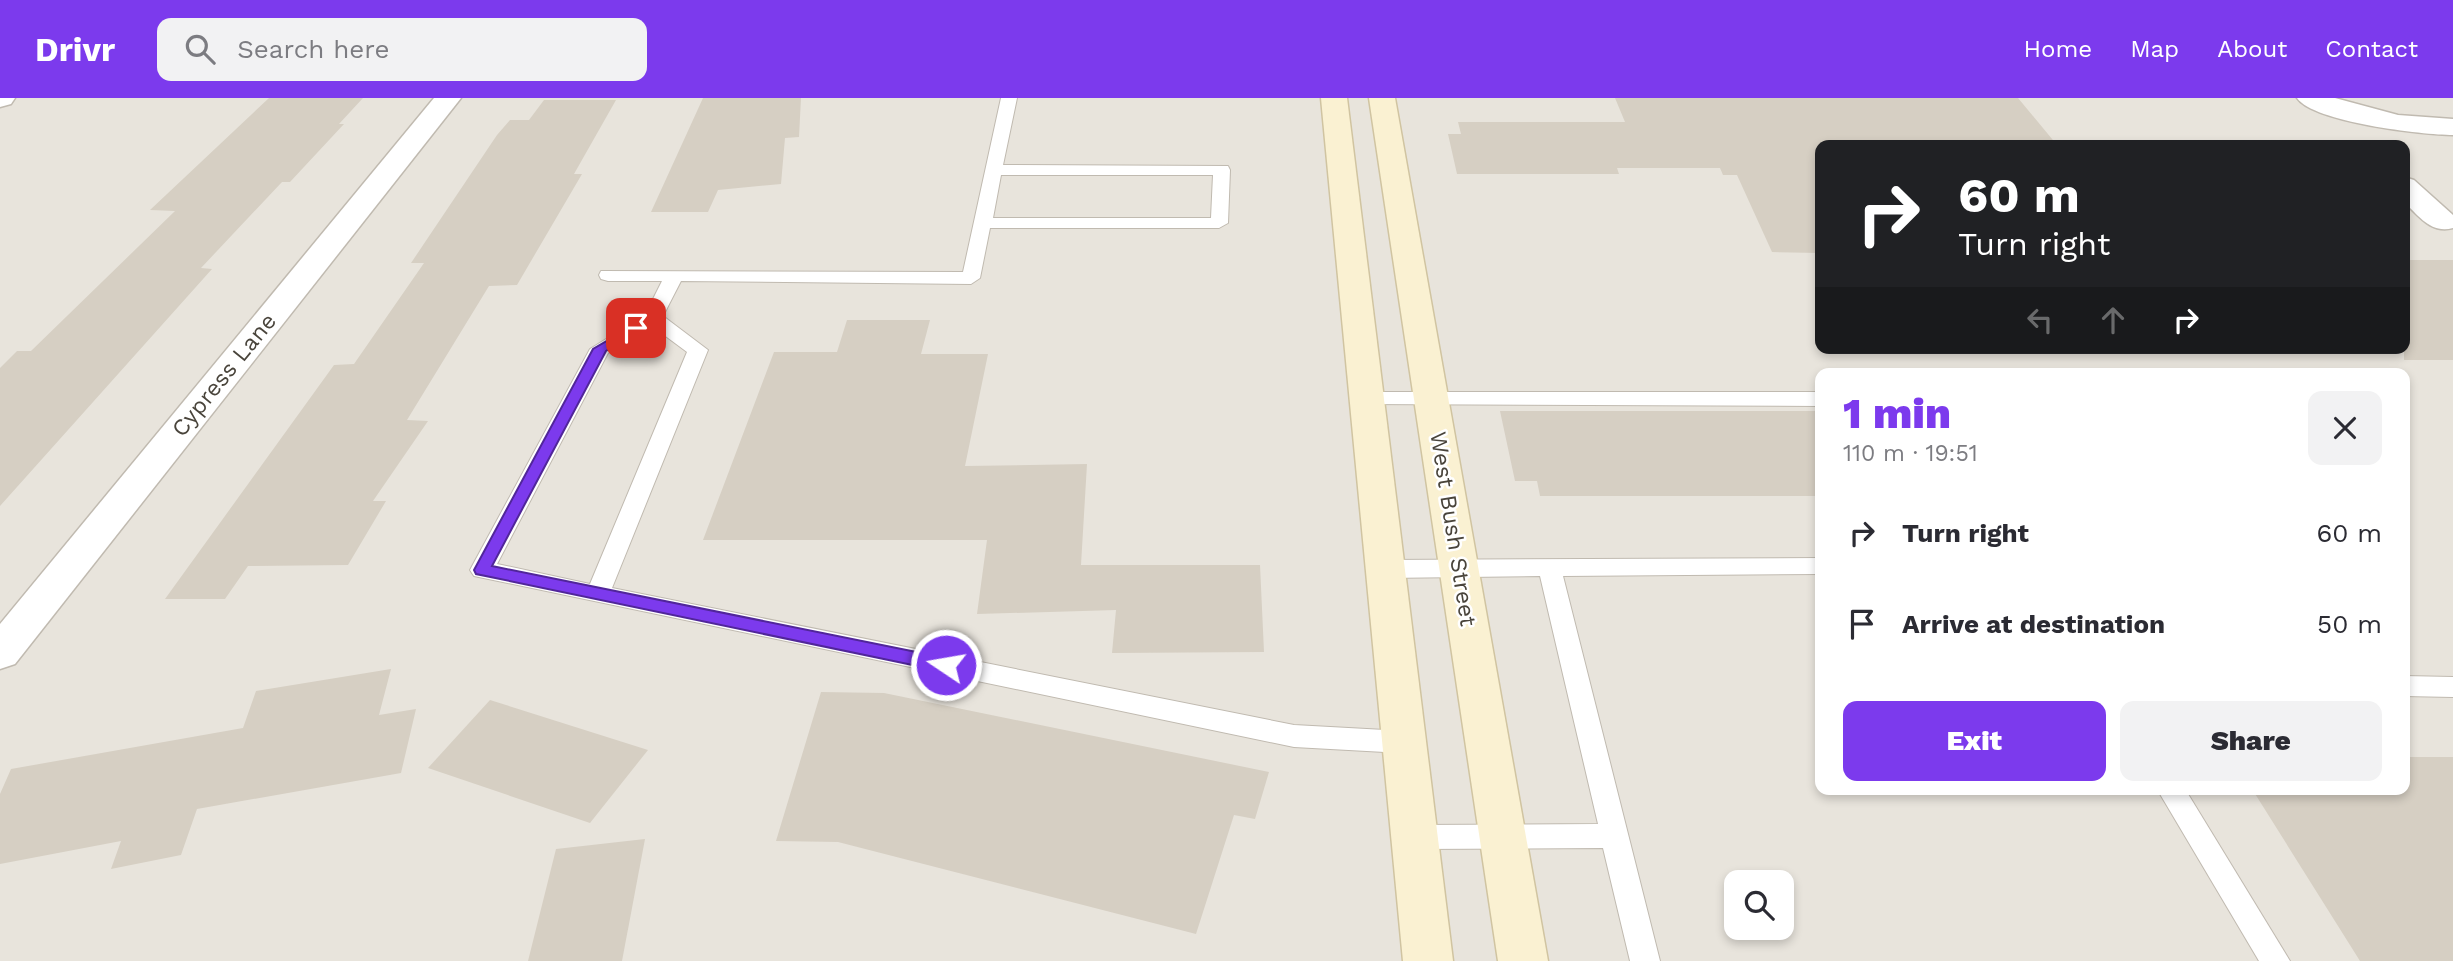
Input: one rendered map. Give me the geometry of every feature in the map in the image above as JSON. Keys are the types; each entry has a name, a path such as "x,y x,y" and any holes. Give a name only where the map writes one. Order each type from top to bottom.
{"main road":[{"path":"1334,98 1428,961"},
{"name":"West Bush Street","path":"1382,98 1523,961"}],"street":[{"name":"Cypress Lane","path":"0,653 448,98"},
{"path":"2310,98 2350,113 2400,125 2453,127"},
{"path":"2310,98 2350,136"},
{"path":"2410,191 2448,226"}],"lane":[{"path":"608,275 971,278 1009,98"},
{"path":"983,223 1219,223 1222,170 993,170"},
{"path":"674,276 653,318 600,349 482,570 1294,736 1404,742"},
{"path":"598,594 698,350 653,318"},
{"path":"1367,399 1815,399"},
{"path":"1385,569 1815,566"},
{"path":"1549,567 1645,961"},
{"path":"2410,686 2453,687"},
{"path":"2174,795 2274,961"},
{"path":"1414,837 1615,836"}],"shaded area":[{"path":"0,98 2453,98 2453,961 0,961"}],"building":[{"path":"269,98 363,98 339,124 344,124 290,182 282,182 201,268 212,269 0,506 0,368 17,351 31,351 175,211 150,210"},
{"path":"703,98 801,98 799,137 785,138 781,184 718,190 708,212 651,212"},
{"path":"1615,98 2018,98 2053,140 1815,140 1815,253 1772,252 1737,175 1723,175 1720,168 1617,168 1619,174 1457,174 1448,134 1461,134 1458,122 1625,122"},
{"path":"544,100 616,100 574,174 582,174 517,285 489,286 407,420 428,421 373,501 386,501 348,565 248,566 225,599 165,599 334,365 354,364 424,263 411,263 497,135 510,120 529,120"},
{"path":"2410,260 2453,260 2453,360 2404,360 2404,354 2410,354"},
{"path":"847,320 930,320 921,354 988,354 965,466 1087,464 1081,565 1260,565 1264,652 1112,653 1116,610 977,614 987,540 703,540 774,352 837,352"},
{"path":"1500,411 1815,411 1815,496 1540,496 1537,481 1515,481"},
{"path":"391,669 379,715 416,709 401,773 197,809 181,855 111,869 121,841 0,864 0,794 11,769 243,728 256,691"},
{"path":"821,692 884,693 1269,772 1255,819 1234,815 1196,934 838,842 776,841"},
{"path":"490,700 648,750 590,823 428,768"},
{"path":"2410,757 2453,757 2453,961 2360,961 2256,795 2410,795"},
{"path":"645,839 622,961 528,961 556,849"}],"route":[{"path":"636,328 600,349 482,570 946,665"}]}
